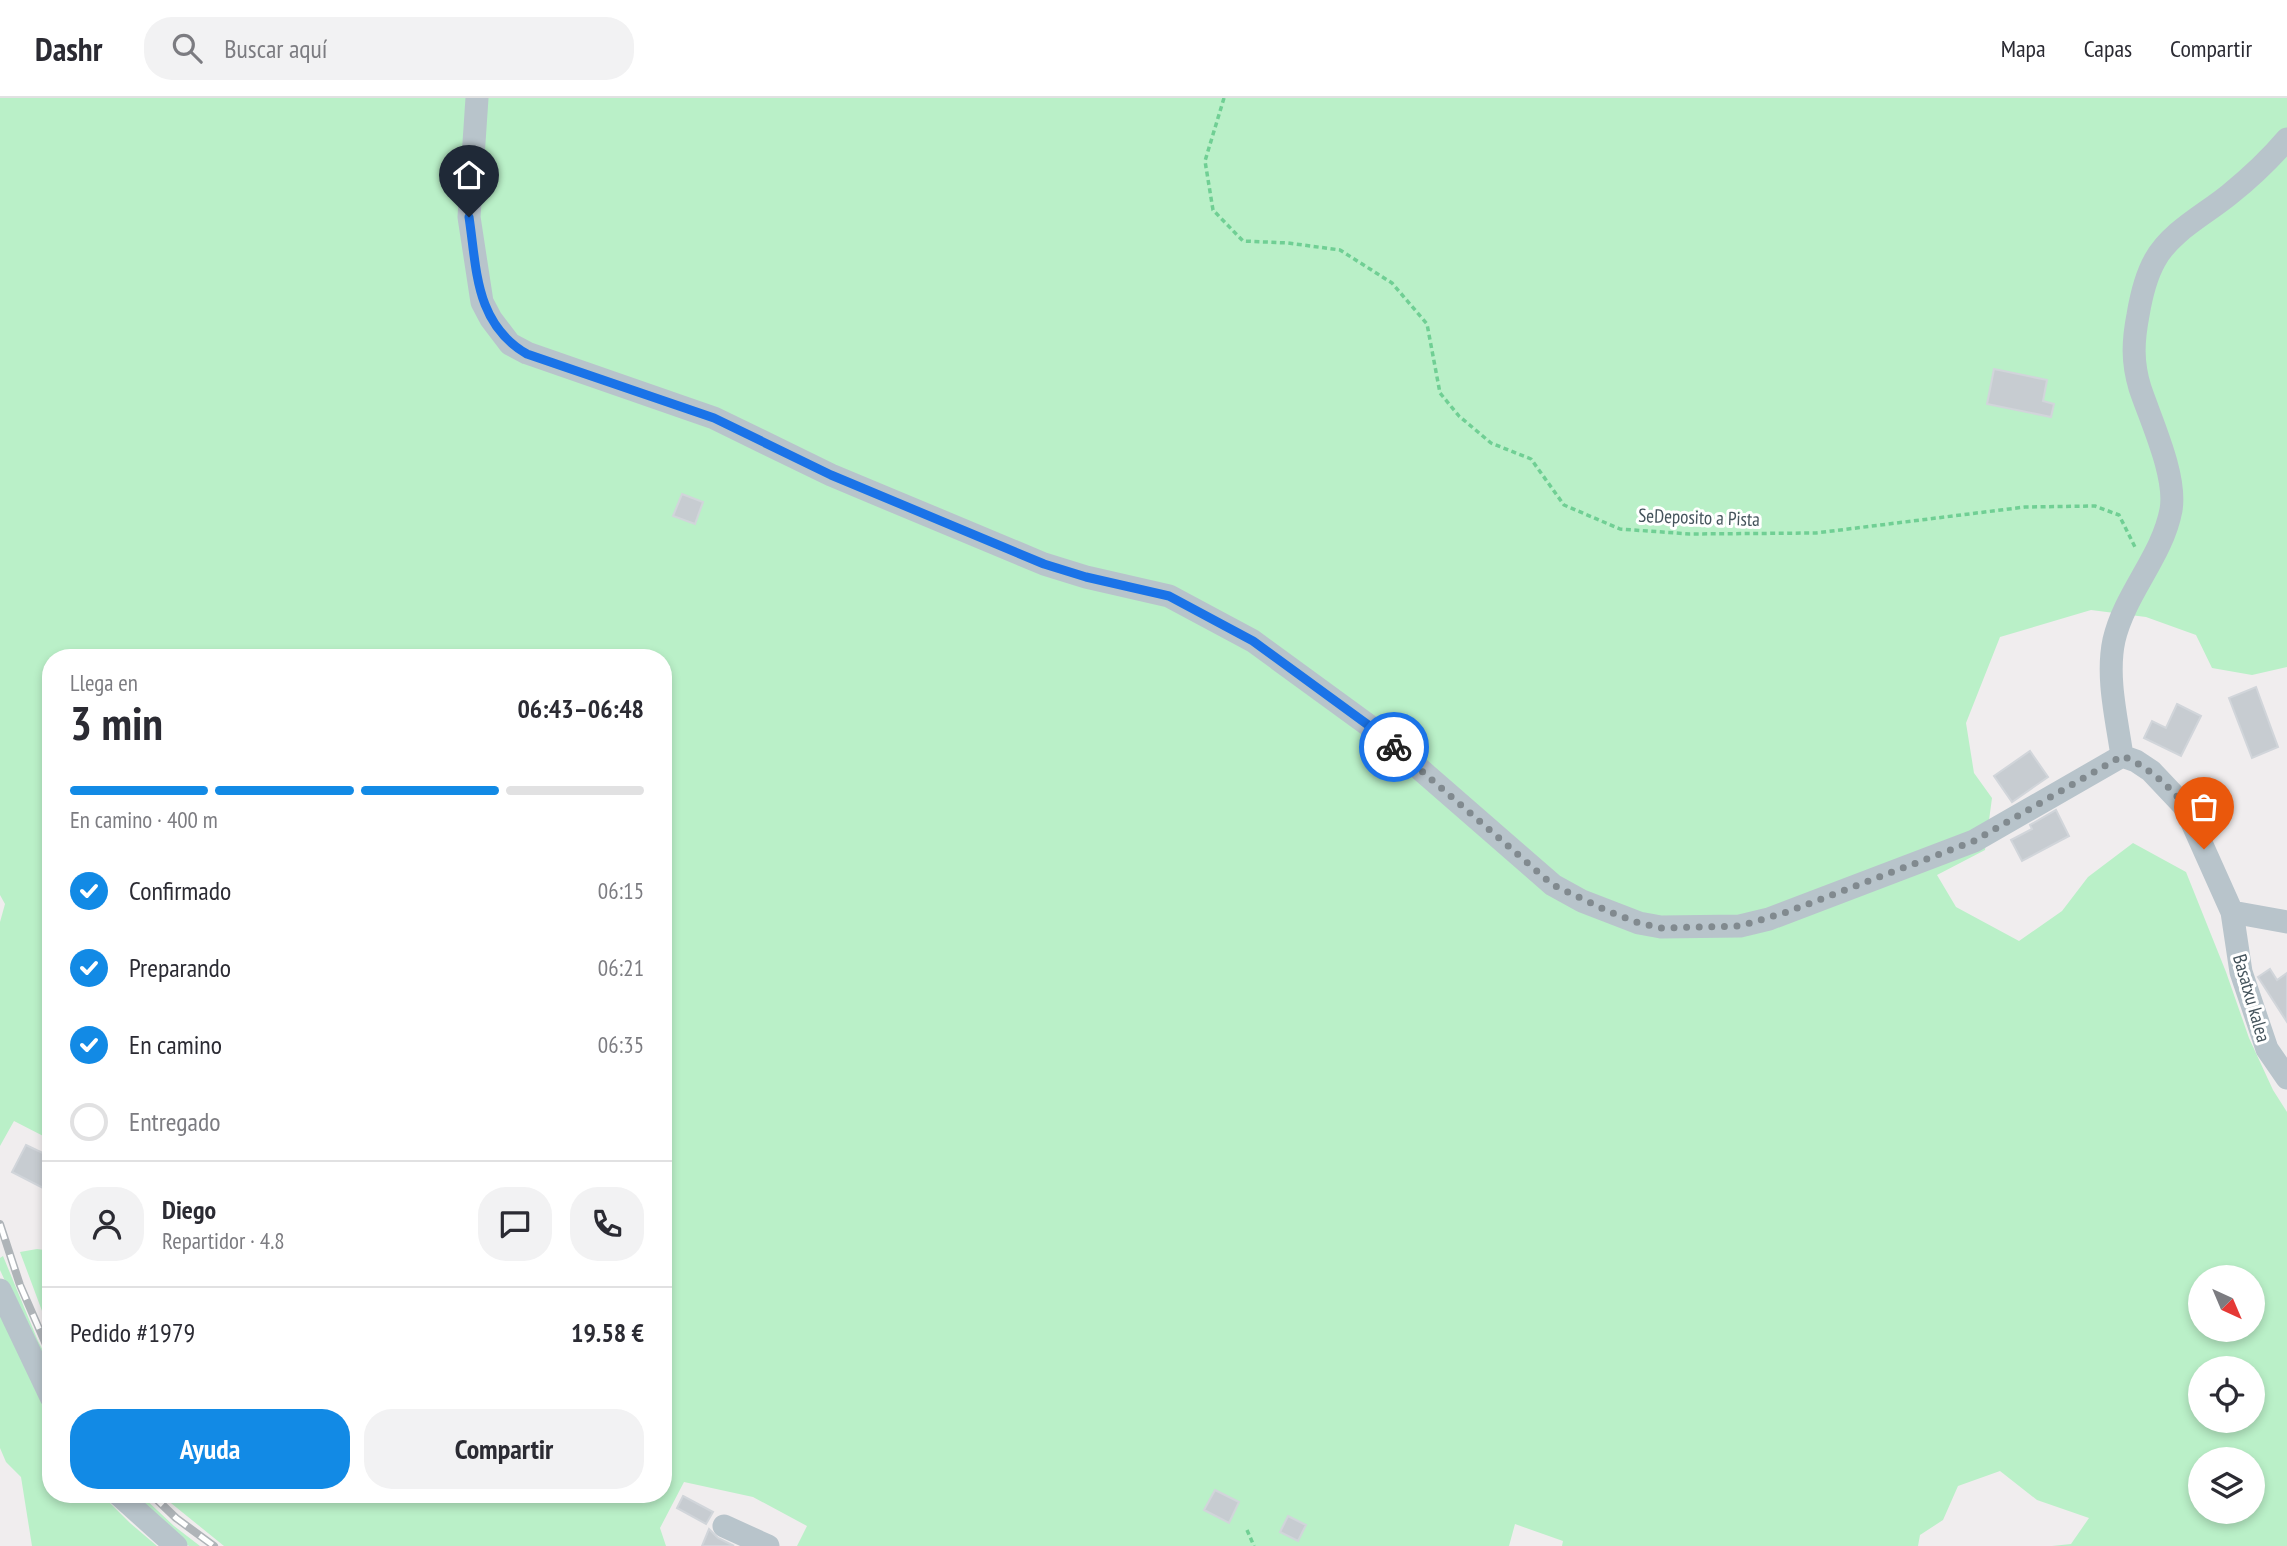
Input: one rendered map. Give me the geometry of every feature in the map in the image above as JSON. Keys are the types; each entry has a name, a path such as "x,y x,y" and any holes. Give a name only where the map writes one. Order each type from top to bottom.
{"street":[{"path":"477,98 469,217 482,302 510,344 527,354 714,418 831,475 1044,564 1086,577 1169,596 1253,641 1375,730 1553,885 1610,912 1661,928 1740,926 1769,919 1974,841 2122,756 2112,678 2114,641 2137,587 2161,544 2171,508 2171,478 2137,377 2132,345 2145,285 2155,259 2170,240 2230,194 2274,154 2287,138"},
{"name":"Basatxu kalea","path":"2122,756 2151,771 2185,807 2232,912 2241,972 2267,1049 2287,1078"},
{"path":"2232,912 2287,922"},
{"path":"0,1290 42,1379"},
{"path":"128,1503 176,1546"},
{"path":"724,1525 768,1546"}],"path":[{"name":"SeDeposito a Pista","path":"1224,98 1205,160 1213,210 1242,241 1289,243 1340,250 1392,283 1427,324 1440,393 1446,401 1491,443 1531,459 1564,505 1620,529 1690,534 1816,533 2025,507 2095,506 2119,515 2135,546 2137,587"},
{"path":"1247,1530 1254,1546"}],"green space":[{"path":"0,98 2287,98 2287,667 2252,675 2212,668 2196,635 2146,617 2091,610 2000,637 1966,723 1974,773 1992,798 1985,850 1937,875 1956,907 2019,941 2062,911 2088,877 2133,843 2186,872 2249,1038 2273,1090 2287,1112 2287,1546 2052,1546 2071,1544 2089,1518 2037,1500 2000,1471 1958,1486 1943,1520 1920,1535 1918,1546 1562,1546 1563,1541 1515,1524 1509,1546 797,1546 807,1526 753,1497 684,1482 660,1528 666,1546 224,1546 171,1503 672,1503 672,649 42,649 42,1135 14,1121 0,1146 0,922 5,904 0,895"},
{"path":"42,1250 42,1311 20,1252"},
{"path":"3,1256 42,1349 42,1361 0,1270 0,1258"},
{"path":"0,1303 42,1393 42,1503 110,1503 157,1546 32,1546 21,1477 6,1462 0,1448"},
{"path":"134,1503 150,1503 200,1546 189,1546 147,1516"}],"building":[{"path":"1994,369 2047,380 2043,401 2054,404 2051,417 1987,404"},
{"path":"682,494 703,502 695,524 673,516"},
{"path":"2256,687 2278,747 2252,758 2229,698"},
{"path":"2177,704 2201,716 2181,756 2144,738 2152,721 2166,728"},
{"path":"2030,751 2048,777 2012,802 1994,776"},
{"path":"2056,810 2069,836 2022,861 2011,840 2032,829 2030,825"},
{"path":"2270,969 2277,980 2287,973 2287,1022 2258,977"},
{"path":"26,1145 42,1153 42,1187 12,1172"},
{"path":"1215,1490 1239,1502 1229,1523 1204,1510"},
{"path":"683,1496 713,1512 706,1524 677,1508"},
{"path":"1288,1516 1306,1525 1298,1541 1280,1532"},
{"path":"709,1529 718,1538 734,1546 702,1546"}],"railway":[{"path":"0,1224 20,1285 42,1335"},
{"path":"160,1503 214,1546"}],"way so far":[{"path":"1394,747 1553,885 1582,901 1639,923 1661,928 1740,926 1769,919 1974,841 2122,756 2151,771 2185,807 2204,849"}],"route":[{"path":"469,217 482,302 510,344 527,354 714,418 831,475 1044,564 1086,577 1169,596 1253,641 1375,730 1394,747"}]}
